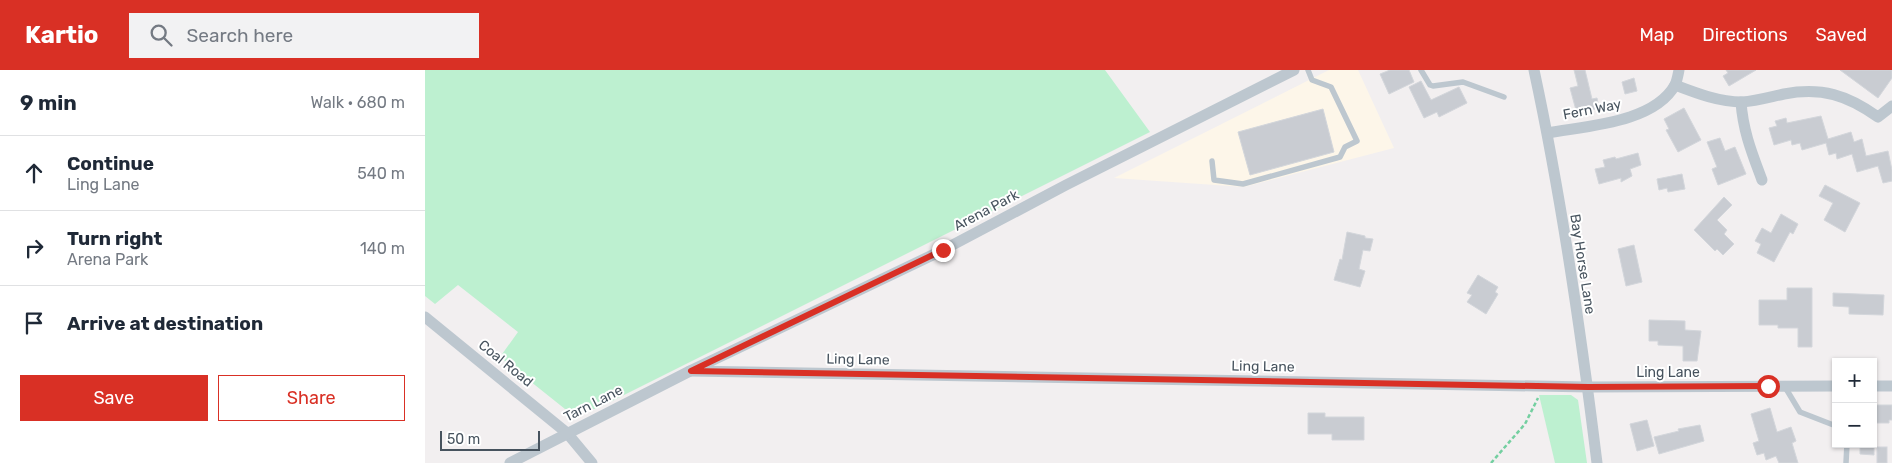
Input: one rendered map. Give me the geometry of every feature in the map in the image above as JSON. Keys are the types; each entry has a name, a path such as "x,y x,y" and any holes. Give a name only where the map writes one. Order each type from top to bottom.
{"street":[{"name":"Arena Park","path":"691,371 943,250 1066,185 1294,70"},
{"name":"Bay Horse Lane","path":"1534,70 1548,133 1588,387 1597,463"},
{"path":"1679,70 1675,85 1721,100 1741,102 1805,91 1824,92 1845,97 1878,117 1892,106"},
{"name":"Fern Way","path":"1548,133 1621,121 1649,108 1664,98 1675,85"},
{"path":"1741,102 1747,139 1762,180"},
{"name":"Coal Road","path":"425,316 567,433 593,463"},
{"name":"Ling Lane","path":"691,371 1588,387 1832,386"},
{"name":"Tarn Lane","path":"510,463 691,371"},
{"path":"1877,386 1892,386"}],"lane":[{"path":"1212,161 1214,180 1243,184 1340,158 1345,147 1357,141 1331,87 1312,80 1308,70"},
{"path":"1421,70 1426,80 1433,86 1463,82 1504,97"},
{"path":"1785,386 1800,412 1832,424"},
{"path":"1846,463 1847,448"}],"path":[{"path":"1491,463 1525,424 1544,386"}],"shaded area":[{"path":"1329,70 1358,70 1394,148 1244,187 1114,178"}],"green space":[{"path":"425,70 1105,70 1150,132 596,409 565,409 500,357 518,332 458,285 435,304 425,296"},
{"path":"1539,395 1571,395 1578,400 1587,463 1555,463"}],"building":[{"path":"1390,70 1409,70 1414,82 1389,94 1380,74"},
{"path":"1574,70 1585,70 1592,99 1597,98 1599,108 1577,114 1570,88 1578,86"},
{"path":"1726,70 1756,70 1729,86 1723,76 1728,73"},
{"path":"1840,70 1892,70 1892,78 1878,98"},
{"path":"1634,78 1637,91 1625,94 1622,82"},
{"path":"1421,81 1431,100 1459,87 1467,103 1439,117 1437,112 1424,118 1409,87"},
{"path":"1684,108 1701,140 1678,152 1666,130 1669,129 1664,119"},
{"path":"1323,109 1334,152 1250,175 1238,132"},
{"path":"1821,116 1828,139 1851,132 1854,142 1862,139 1866,156 1888,151 1892,181 1883,183 1878,166 1857,172 1852,154 1837,159 1836,153 1829,155 1826,143 1802,150 1800,143 1792,145 1791,140 1774,145 1769,128 1777,126 1775,121 1786,118 1787,123"},
{"path":"1720,138 1725,151 1735,147 1746,174 1718,185 1712,169 1717,167 1707,142"},
{"path":"1638,153 1641,165 1630,169 1632,176 1621,182 1621,178 1599,184 1595,169 1605,167 1603,160 1615,157 1616,159"},
{"path":"1682,174 1685,189 1668,192 1667,188 1659,190 1657,179"},
{"path":"1825,185 1860,203 1845,232 1824,220 1833,203 1819,196"},
{"path":"1724,197 1732,205 1717,220 1727,230 1724,234 1734,244 1723,255 1717,249 1715,251 1694,230"},
{"path":"1781,214 1798,224 1793,234 1790,232 1774,262 1757,253 1761,244 1755,241 1762,228 1771,233"},
{"path":"1347,232 1373,239 1370,251 1363,250 1359,269 1365,271 1360,287 1334,280 1340,259 1342,260"},
{"path":"1634,245 1642,282 1626,286 1618,249"},
{"path":"1478,275 1498,287 1495,292 1498,294 1486,314 1467,302 1472,295 1467,293"},
{"path":"1787,288 1812,288 1812,347 1798,347 1798,328 1778,328 1778,325 1759,325 1759,300 1787,300"},
{"path":"1833,293 1884,295 1883,315 1849,314 1849,307 1833,306"},
{"path":"1649,320 1685,321 1685,330 1701,331 1697,361 1683,361 1683,346 1658,345 1658,341 1649,341"},
{"path":"1877,405 1892,405 1892,420 1889,420 1889,423 1877,423"},
{"path":"1770,408 1777,432 1791,427 1796,441 1792,443 1798,463 1779,463 1776,456 1766,460 1764,453 1757,455 1753,443 1759,441 1751,414"},
{"path":"1308,413 1325,413 1325,417 1364,417 1364,440 1332,440 1332,434 1308,434"},
{"path":"1647,420 1654,446 1637,451 1630,424"},
{"path":"1700,425 1704,441 1659,454 1654,437 1679,431 1678,429"},
{"path":"1887,447 1887,463 1877,463 1877,448"},
{"path":"1860,448 1874,448 1874,455 1860,454"}],"route":[{"path":"943,250 691,371 1588,387 1768,386"}]}
